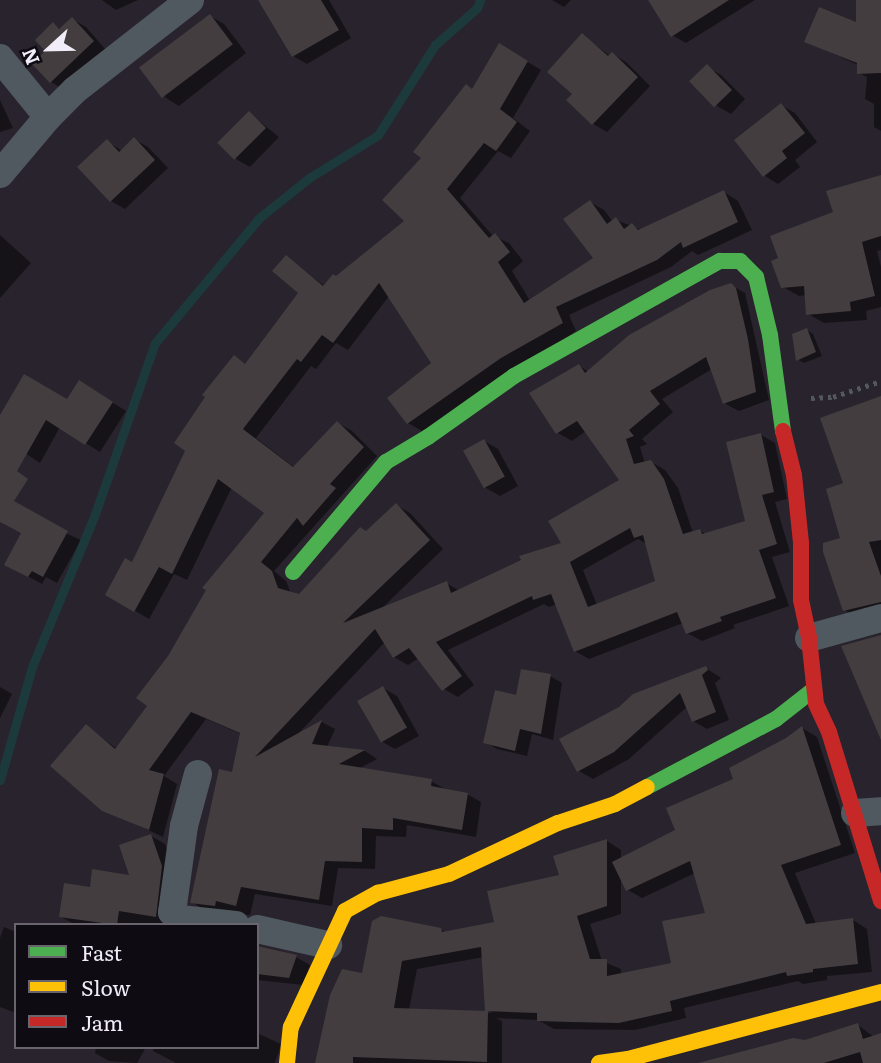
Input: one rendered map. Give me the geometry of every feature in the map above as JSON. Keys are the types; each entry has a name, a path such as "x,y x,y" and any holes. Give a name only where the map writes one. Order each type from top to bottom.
{"street":[{"path":"0,174 48,117 75,90 190,0"},
{"path":"0,58 48,117"},
{"path":"293,572 386,462 428,437 514,376 720,261 740,261 756,276 770,334 778,400 794,475 801,543 801,600 809,639 813,690 868,812 881,901"},
{"path":"809,639 881,618"},
{"path":"287,1063 291,1027 345,911 361,900 449,874 558,823 615,804 776,719 813,690"},
{"path":"198,774 184,826 172,912 180,919 217,923"},
{"path":"259,929 328,944"},
{"path":"599,1063 628,1059 881,992"}],"path":[{"path":"778,400 833,397 881,381"}],"building":[{"path":"258,0 321,0 339,30 292,57"},
{"path":"648,0 729,0 671,37"},
{"path":"856,0 881,0 881,73 857,74 857,63 804,42 819,7 856,22"},
{"path":"210,14 233,44 162,98 139,68"},
{"path":"72,17 94,41 50,83 32,64 45,51 35,40 53,22 59,29"},
{"path":"582,33 608,56 612,52 638,77 592,125 566,100 572,94 547,72"},
{"path":"499,43 528,61 500,109 517,122 496,151 484,143 447,189 489,238 495,233 510,252 498,262 524,303 593,258 563,219 590,200 607,224 616,217 624,229 632,223 638,230 724,190 738,222 683,248 681,242 657,260 556,307 563,323 501,358 407,424 387,398 431,363 379,283 333,343 322,335 301,362 297,359 243,429 293,467 337,421 364,447 330,484 336,488 303,526 297,518 261,562 272,571 278,588 299,594 360,527 366,531 396,503 430,540 343,623 447,581 451,593 521,560 519,556 561,543 548,521 619,480 577,421 556,434 529,393 579,364 585,373 629,335 710,290 731,283 736,288 748,339 756,392 723,404 706,357 650,391 660,404 629,430 634,436 626,439 634,464 651,460 664,479 683,534 700,529 702,534 745,521 726,442 761,433 774,492 762,495 777,544 759,550 776,598 720,617 722,621 686,634 677,612 574,652 551,594 533,600 532,596 436,642 462,676 442,691 409,648 393,658 375,629 255,757 322,720 312,744 365,750 339,764 432,779 431,786 468,793 462,830 393,818 393,830 362,828 362,862 325,861 319,900 241,887 236,906 216,901 215,906 190,903 219,769 232,772 240,733 191,712 149,770 164,774 149,830 102,811 50,766 86,724 115,749 147,706 136,698 168,656 206,590 202,588 264,513 218,479 172,574 159,567 134,612 105,595 125,558 132,562 185,451 174,443 205,397 202,395 234,355 245,364 298,293 272,271 286,255 323,286 333,274 336,276 404,221 382,200 421,158 413,152 466,84 472,89","holes":["630,528 634,538 643,535 655,581 588,607 570,562"]},
{"path":"707,64 732,90 714,107 689,81"},
{"path":"781,103 805,133 782,151 787,158 763,177 734,140"},
{"path":"249,111 266,128 234,160 217,143"},
{"path":"134,137 155,160 110,202 77,167 107,139 119,152"},
{"path":"881,175 881,236 862,242 875,296 850,302 851,311 806,315 804,286 781,288 771,261 778,258 770,236 833,212 826,191"},
{"path":"807,328 816,352 796,361 792,334"},
{"path":"24,374 67,399 79,380 113,402 85,445 46,420 17,471 28,479 14,501 68,531 43,577 32,571 28,577 4,565 21,533 0,522 0,415"},
{"path":"881,396 881,540 869,542 881,576 881,602 843,611 823,552 823,543 840,538 826,489 843,483 820,418"},
{"path":"484,439 505,477 484,488 463,451"},
{"path":"881,635 881,740 841,646"},
{"path":"706,666 708,670 702,675 716,712 692,722 680,693 614,752 577,772 559,739 619,707 633,694"},
{"path":"521,669 551,674 541,734 520,729 515,751 483,743 495,690 516,695"},
{"path":"383,686 407,728 381,743 357,701"},
{"path":"802,726 841,845 781,865 806,924 853,918 858,964 813,969 813,972 787,976 786,972 670,1001 672,1011 619,1023 537,1021 537,1013 488,1011 487,1062 353,1057 353,1063 315,1063 330,995 342,969 362,973 372,921 381,916 441,928 442,932 494,922 487,891 559,875 553,856 607,839 607,906 577,916 590,959 607,959 607,976 671,963 662,921 705,913 690,861 626,891 612,862 675,830 666,808 733,779 729,768 786,738","holes":["481,947 485,1011 394,1008 402,961"]},
{"path":"151,834 162,866 156,917 119,911 117,923 102,923 59,917 64,883 90,887 92,869 129,875 119,845"},
{"path":"259,946 297,955 289,978 259,974"},
{"path":"858,1023 863,1039 881,1033 881,1063 863,1063 860,1052 824,1063 698,1063 793,1038 805,1040"}],"waterway":[{"path":"0,780 32,667 95,514 155,343 259,218 309,178 378,135 435,45 477,8 480,0"}],"traffic: fast":[{"path":"293,572 386,462 428,437 514,376 720,261 740,261 756,277 770,335 783,431"},
{"path":"647,787 776,719 813,690"}],"traffic: slow":[{"path":"287,1063 291,1027 345,911 378,893 449,874 558,823 615,804 647,787"},
{"path":"599,1063 628,1059 881,992"}],"traffic: jam":[{"path":"783,431 794,475 801,543 801,600 809,638 816,704 829,732 881,901"}]}
